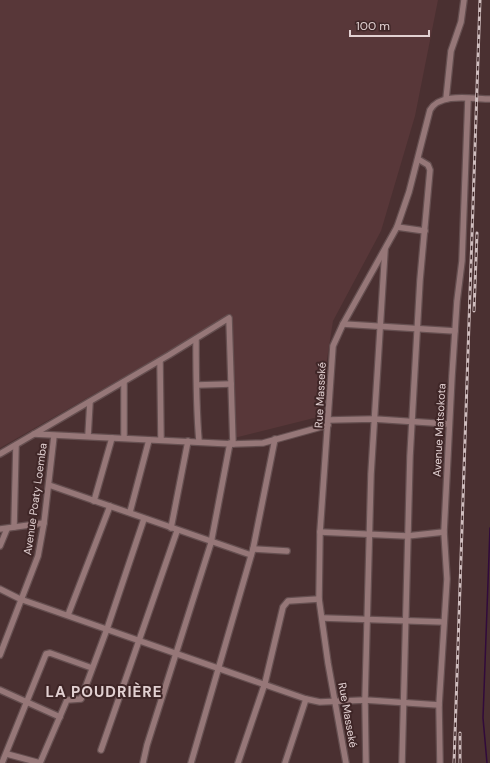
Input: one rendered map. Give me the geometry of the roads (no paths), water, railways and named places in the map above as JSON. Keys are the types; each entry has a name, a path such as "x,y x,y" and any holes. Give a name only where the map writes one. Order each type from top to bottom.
{"street":[{"path":"464,0 461,22 451,52 446,99 490,100"},
{"name":"Rue Masseké","path":"346,763 319,599 320,532 333,346 343,324 397,227 418,159 430,110 437,102 446,99"},
{"name":"Avenue Matsokota","path":"440,763 439,705 446,579 444,532 455,331 462,261 468,99"},
{"path":"402,763 402,703 412,422 430,170 428,165 418,159"},
{"path":"397,227 425,231"},
{"path":"366,763 365,700 374,419 385,248"},
{"path":"0,454 160,361 229,318 232,444 211,543 147,745 143,763"},
{"path":"343,324 380,328 455,331"},
{"path":"196,339 197,385 195,402 199,441"},
{"path":"160,361 161,440"},
{"path":"124,382 124,438"},
{"path":"197,385 231,384"},
{"path":"88,436 90,402"},
{"path":"34,434 258,444 328,423 374,419 449,424"},
{"name":"Avenue Poaty Loemba","path":"0,655 3,639 38,556 44,523 54,436"},
{"path":"94,501 112,438"},
{"path":"191,763 253,548 275,439"},
{"path":"130,512 150,440"},
{"path":"171,528 188,441"},
{"path":"14,527 16,446"},
{"path":"49,485 130,512 144,519 211,543 251,555"},
{"path":"68,615 110,506"},
{"path":"7,754 40,763 68,699 80,701 107,629 144,519"},
{"path":"0,529 44,523"},
{"path":"0,546 7,529"},
{"path":"101,750 177,531"},
{"path":"320,532 408,536 444,532"},
{"path":"253,548 287,551"},
{"path":"0,589 20,599 140,640 176,655 219,667 306,699 320,702 365,700 439,705"},
{"path":"238,763 264,683 285,603 288,601 319,599"},
{"path":"323,618 444,622"},
{"path":"2,763 7,754 46,654 92,668"},
{"path":"0,690 60,717"},
{"path":"285,763 306,699"}],"waterway":[{"path":"487,763 483,718 490,528"}],"railway":[{"path":"454,763 480,0"},
{"path":"474,311 477,233"},
{"path":"460,733 460,763"}],"district":[{"name":"LA POUDRIÈRE","path":"104,692"}]}
